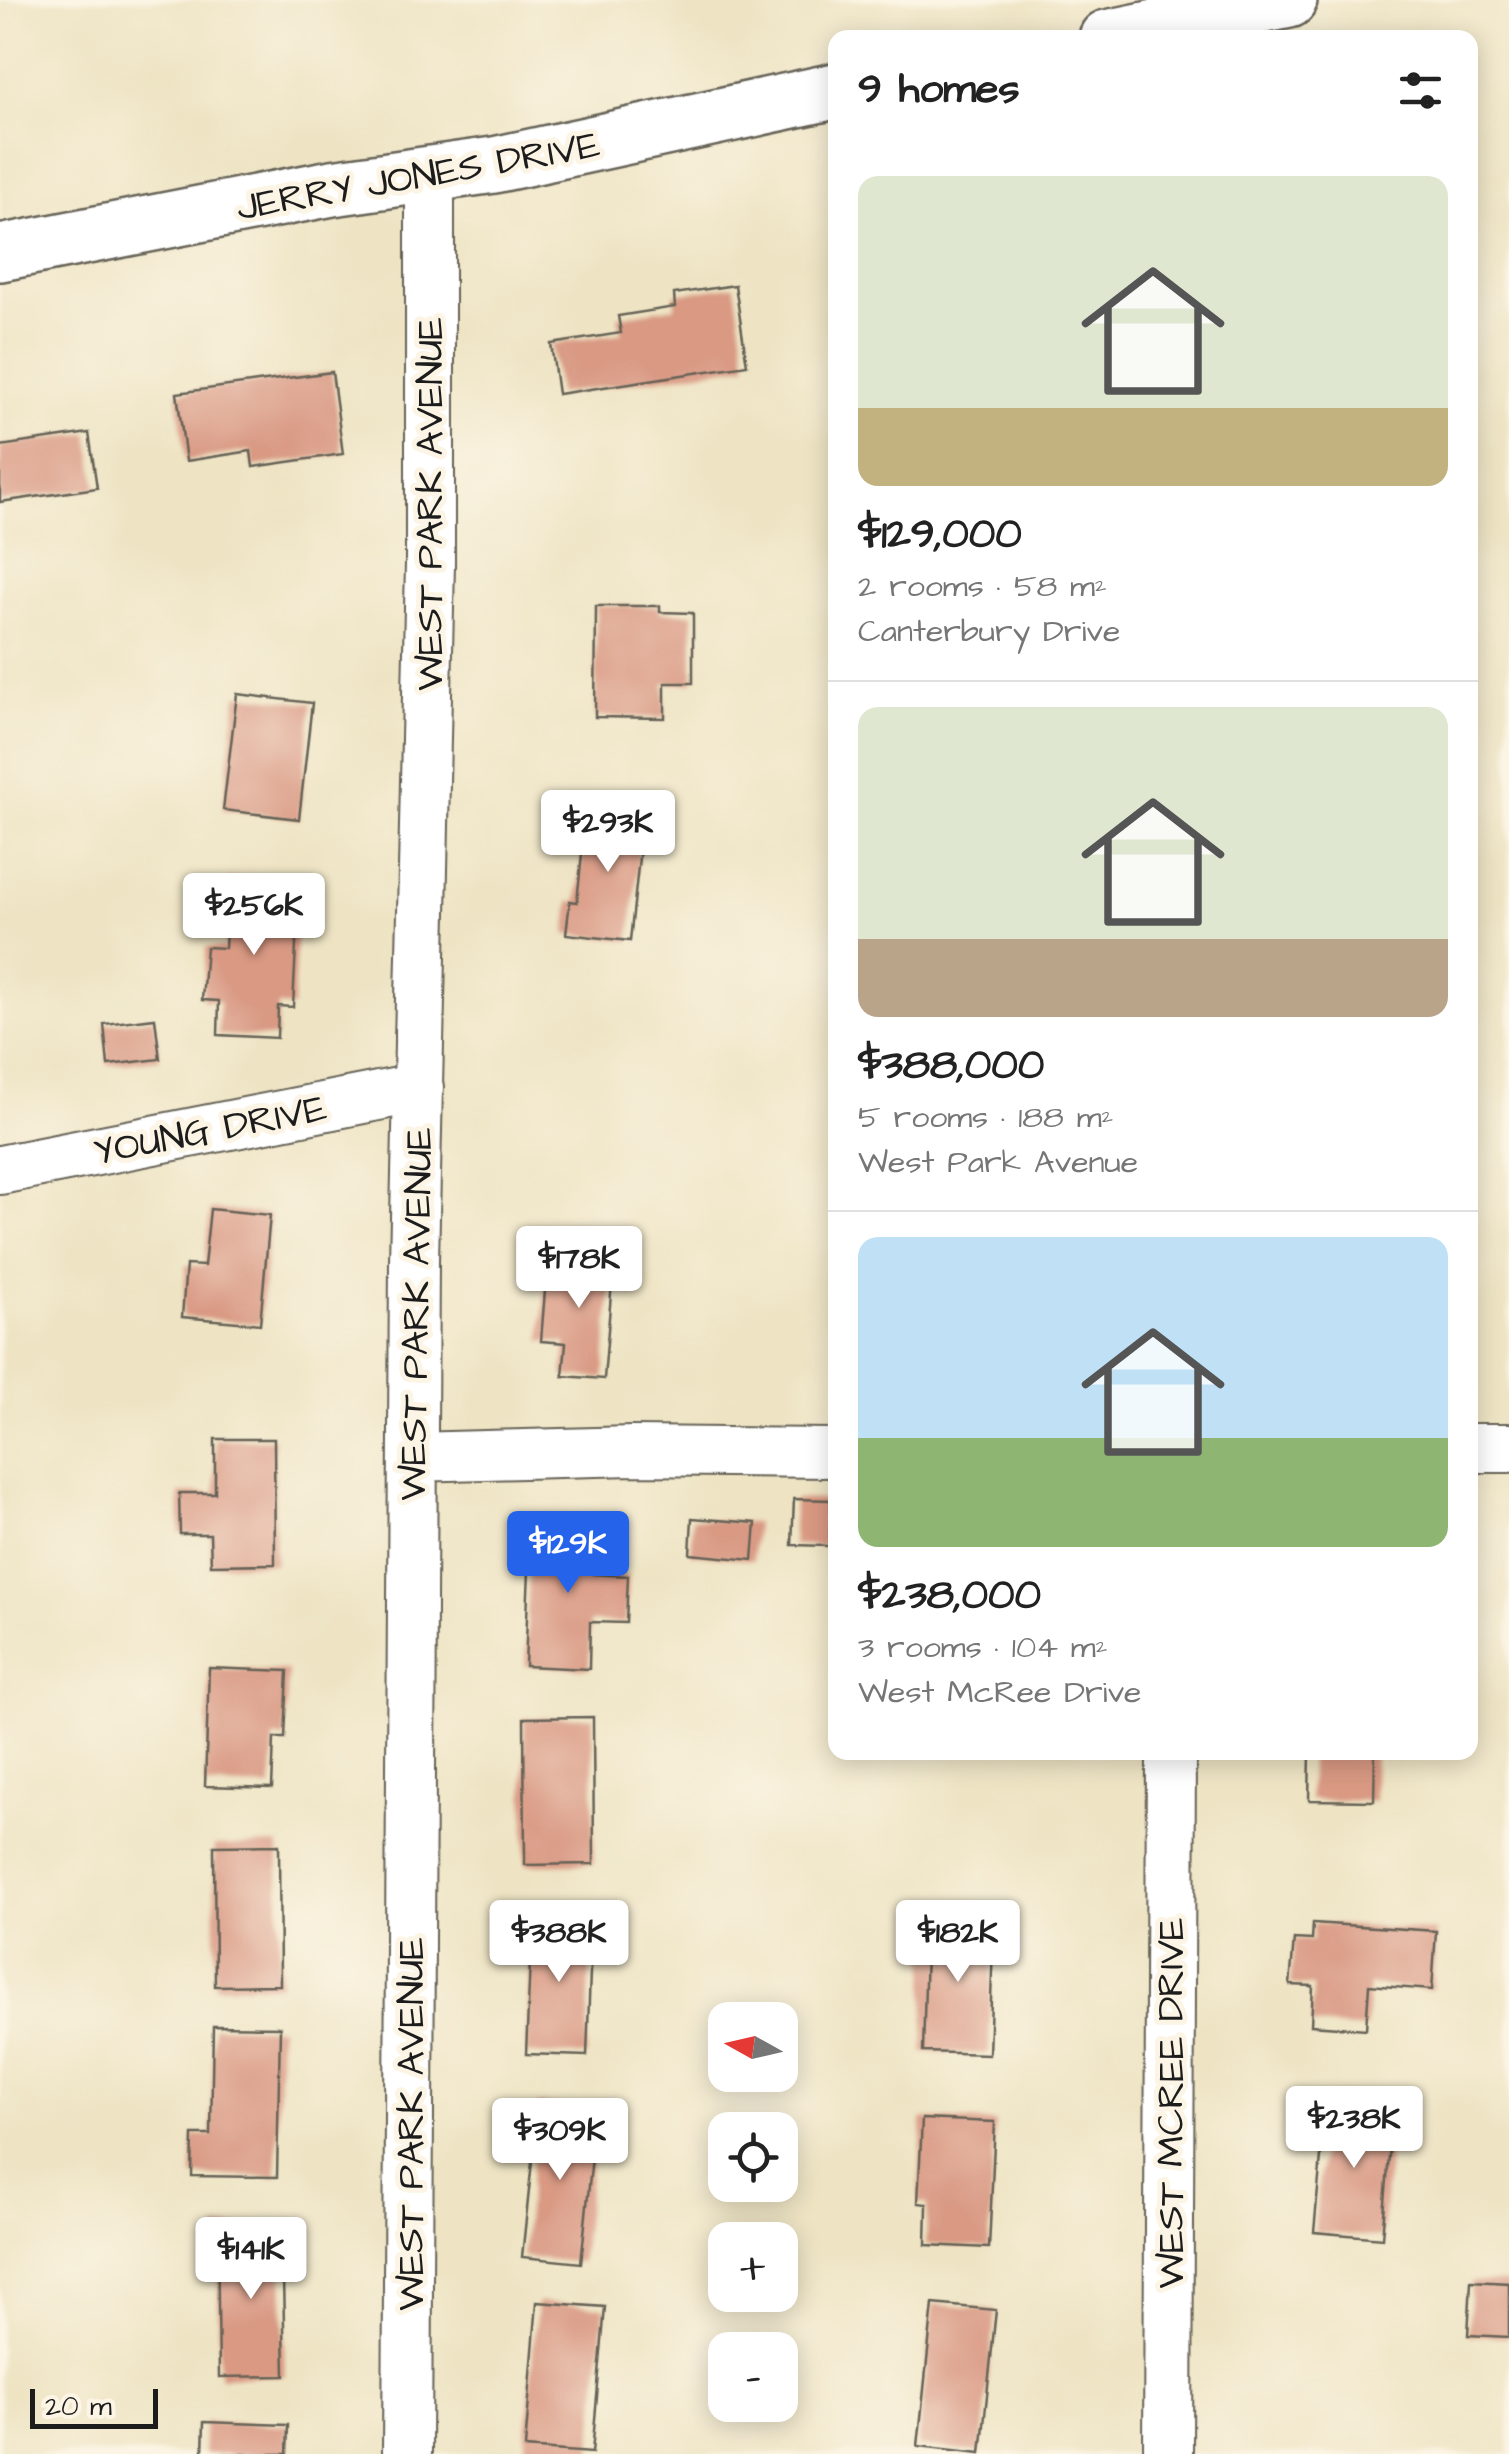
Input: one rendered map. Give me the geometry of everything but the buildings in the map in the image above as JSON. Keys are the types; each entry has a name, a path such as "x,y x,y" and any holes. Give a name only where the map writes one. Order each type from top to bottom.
{"main road":[{"path":"1180,30 1289,0"},
{"name":"JERRY JONES DRIVE","path":"0,253 332,188 494,165 828,93"}],"street":[{"name":"WEST PARK AVENUE","path":"407,2454 412,1456 430,564 430,174"},
{"name":"YOUNG DRIVE","path":"0,1170 419,1088"},
{"path":"1478,1448 1509,1448"},
{"path":"412,1456 632,1451 828,1453"},
{"name":"WEST MCREE DRIVE","path":"1168,2454 1172,1760"}]}
